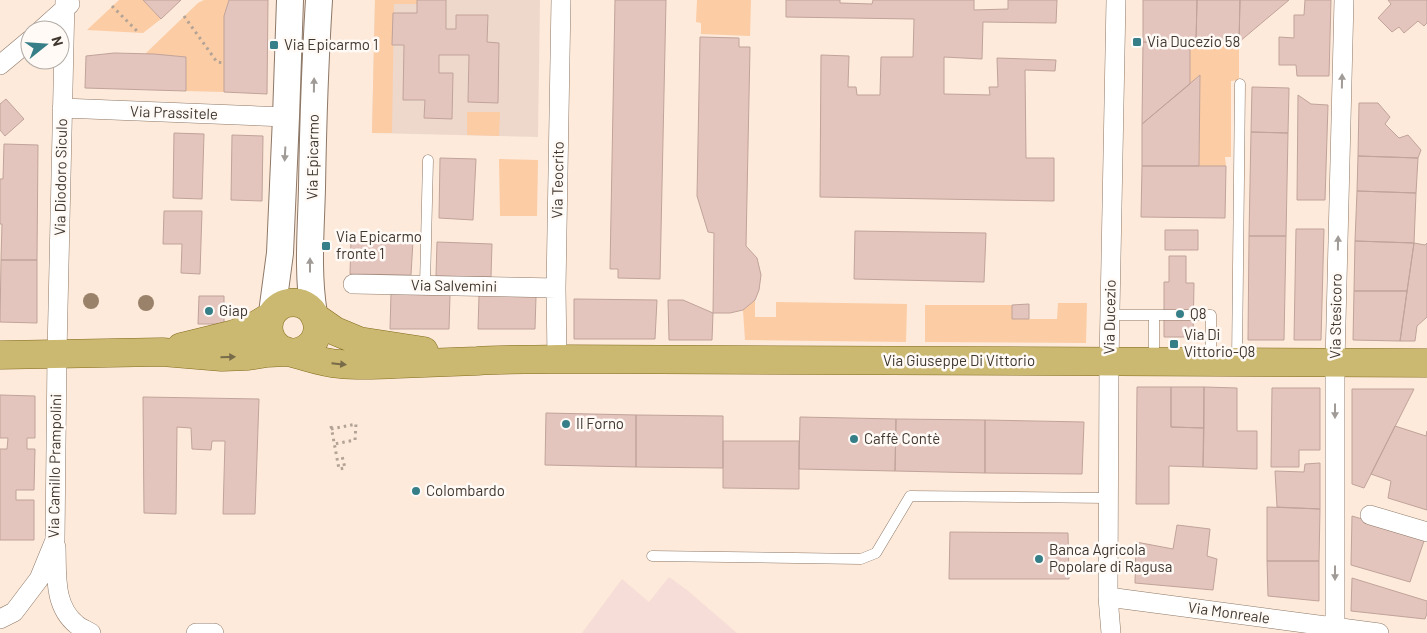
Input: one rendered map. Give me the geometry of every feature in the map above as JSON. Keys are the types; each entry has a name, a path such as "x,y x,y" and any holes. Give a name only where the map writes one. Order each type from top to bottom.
{"main road":[{"name":"Via Epicarmo","path":"272,315 280,252 290,0"},
{"name":"Via Epicarmo","path":"315,315 310,292 310,253 315,65 319,0"},
{"path":"162,352 234,334 253,327 272,315 281,306 288,303 297,303 304,305 335,331 359,341 490,360"},
{"path":"272,315 268,326 272,341 278,347 289,352 317,361 373,365 490,360"},
{"path":"0,355 162,352 222,357 301,351 314,341 317,334 318,325 315,315"},
{"name":"Via Giuseppe Di Vittorio","path":"490,360 1427,363"}],"street":[{"name":"Via Teocrito","path":"557,359 556,288 561,0"},
{"name":"Via Ducezio","path":"1111,633 1108,597 1109,362 1116,0"},
{"name":"Via Stesicoro","path":"1335,630 1335,362 1344,0"},
{"path":"51,20 68,3"},
{"name":"Via Diodoro Siculo","path":"57,353 62,108 68,3"},
{"path":"0,65 20,48"},
{"name":"Via Prassitele","path":"62,108 286,117"},
{"name":"Via Salvemini","path":"353,284 556,288"},
{"name":"Via Camillo Prampolini","path":"0,619 14,612 39,579 55,540 57,353"},
{"path":"1370,515 1427,532"},
{"path":"55,540 58,589 62,608 76,625 91,633"},
{"name":"Via Monreale","path":"1108,597 1335,630 1379,633"},
{"path":"196,633 214,633"}],"lane":[{"path":"1224,362 1240,84"},
{"path":"425,285 428,160"},
{"path":"1110,315 1211,315 1224,362"},
{"path":"1154,315 1154,362"},
{"path":"652,556 861,559 876,553 910,496 1108,498"}],"path":[{"path":"112,6 138,32"},
{"path":"184,16 217,62 224,63"},
{"path":"334,444 355,440 356,424 331,427 334,444 339,469 345,468 342,456"}],"shaded area":[{"path":"119,0 143,0 161,19 143,33 87,30"},
{"path":"204,0 229,0 224,16 224,92 186,91 186,57 145,54 198,3"},
{"path":"375,0 540,0 538,137 372,133"},
{"path":"375,0 417,0 417,4 394,4 392,133 372,133"},
{"path":"697,0 751,0 750,36 701,34 701,23 696,22"},
{"path":"1190,42 1239,42 1239,80 1231,81 1231,157 1225,157 1226,166 1199,166 1200,75 1190,84"},
{"path":"467,112 500,112 499,136 467,135"},
{"path":"499,159 538,160 537,216 500,216"},
{"path":"755,300 755,317 776,317 776,302 907,304 906,342 745,340 743,310"},
{"path":"1058,303 1087,303 1086,343 925,342 925,305 1012,305 1012,319 1057,319"},
{"path":"669,577 737,633 582,633 622,579 649,602"}],"building":[{"path":"143,0 181,0 161,19"},
{"path":"229,0 268,0 267,94 224,92 224,16"},
{"path":"417,0 446,0 446,29 456,29 456,15 488,15 487,42 499,43 498,103 468,102 469,55 439,55 439,73 453,73 452,119 424,118 425,100 403,100 404,45 392,45 393,13 417,13"},
{"path":"615,0 666,0 660,279 618,278 618,269 610,269"},
{"path":"786,0 840,0 840,3 872,4 873,0 974,0 974,10 1008,9 1008,0 1057,0 1056,23 983,22 982,59 944,57 944,94 990,95 989,87 998,87 997,58 1056,60 1055,71 1025,70 1026,158 1054,158 1054,201 820,197 821,55 849,56 848,87 856,87 857,95 880,95 881,57 913,57 914,19 786,17"},
{"path":"1143,0 1197,0 1196,42 1143,42"},
{"path":"1197,0 1240,0 1239,42 1196,42"},
{"path":"1240,0 1289,0 1239,42"},
{"path":"1305,0 1331,0 1329,76 1297,76 1296,65 1279,65 1279,37 1294,38 1294,15 1304,15"},
{"path":"1388,0 1427,0 1427,23 1424,26 1418,21 1404,33 1399,27 1392,32 1378,18 1391,4"},
{"path":"700,37 739,38 739,47 750,47 746,246 757,258 761,275 759,290 755,300 743,310 730,313 713,313 714,233 708,232 697,196"},
{"path":"1143,42 1190,42 1190,84 1142,124"},
{"path":"114,53 186,57 186,91 85,88 86,56"},
{"path":"1200,75 1199,166 1142,166 1142,124"},
{"path":"1252,87 1289,88 1288,133 1251,132"},
{"path":"1298,95 1311,104 1328,105 1325,200 1297,200"},
{"path":"6,99 24,119 5,136 0,130 0,104"},
{"path":"1359,103 1378,103 1390,117 1385,124 1399,138 1408,135 1421,150 1418,158 1358,156"},
{"path":"1251,132 1288,133 1286,236 1249,236"},
{"path":"174,133 204,134 202,199 173,198"},
{"path":"232,135 263,136 262,201 231,200"},
{"path":"4,144 38,145 37,260 1,260 0,179 3,179"},
{"path":"1358,156 1418,158 1416,193 1357,191"},
{"path":"440,158 476,159 473,220 439,218"},
{"path":"1142,166 1226,166 1225,218 1141,217"},
{"path":"1357,191 1416,193 1414,243 1355,241"},
{"path":"164,211 202,211 200,274 181,273 182,244 163,244"},
{"path":"1296,229 1324,229 1321,340 1294,340"},
{"path":"1165,230 1198,230 1198,250 1165,250"},
{"path":"855,231 986,233 984,282 854,279"},
{"path":"1249,236 1286,236 1284,340 1248,340"},
{"path":"351,239 413,241 411,275 350,274"},
{"path":"1355,241 1414,243 1407,291 1354,291"},
{"path":"437,242 492,244 491,277 436,276"},
{"path":"1414,243 1425,245 1427,243 1427,317 1417,326 1415,341 1400,341"},
{"path":"1169,256 1186,256 1186,283 1194,283 1193,337 1164,337 1164,282 1169,282"},
{"path":"1,260 37,260 37,323 0,322"},
{"path":"1354,291 1407,291 1400,341 1353,340"},
{"path":"391,294 450,295 449,329 390,329"},
{"path":"479,295 536,296 535,329 478,329"},
{"path":"199,296 224,296 224,324 198,324"},
{"path":"574,299 657,300 655,339 574,339"},
{"path":"668,300 683,300 713,313 712,340 669,340"},
{"path":"1029,304 1029,319 1012,319 1012,305"},
{"path":"1137,387 1171,387 1171,427 1204,428 1203,467 1169,466 1169,504 1136,504"},
{"path":"1171,387 1204,387 1204,428 1171,427"},
{"path":"1204,387 1237,388 1237,431 1257,431 1257,469 1203,467"},
{"path":"1272,388 1320,388 1320,450 1299,450 1299,467 1271,467"},
{"path":"1352,389 1414,389 1364,488 1352,484"},
{"path":"0,395 35,396 35,438 27,438 27,449 35,449 34,490 16,490 16,500 34,500 34,540 0,540 0,449 7,449 8,438 0,438"},
{"path":"143,397 259,399 255,514 223,514 225,441 212,441 211,450 192,449 191,428 177,427 176,514 144,513"},
{"path":"546,413 636,415 636,467 545,465"},
{"path":"636,415 723,416 723,468 636,467"},
{"path":"800,417 896,419 895,471 799,469"},
{"path":"896,419 985,420 985,473 895,471"},
{"path":"985,420 1084,422 1082,474 985,473"},
{"path":"1395,426 1426,436 1427,431 1427,510 1388,498 1391,481 1371,474"},
{"path":"723,441 799,441 799,489 723,488"},
{"path":"1320,463 1320,509 1277,507 1275,471 1304,472 1305,464"},
{"path":"1267,507 1320,509 1319,561 1267,561"},
{"path":"1352,516 1425,538 1410,582 1351,565"},
{"path":"1177,525 1210,529 1207,556 1217,559 1213,590 1135,583 1136,542 1173,549"},
{"path":"950,532 1068,533 1069,579 949,579"},
{"path":"1267,561 1319,561 1319,601 1268,596"},
{"path":"1352,578 1427,601 1425,619 1351,611"}],"place":[{"name":"Via Ducezio 58","path":"1137,42"},
{"name":"Via Epicarmo 1","path":"274,45"},
{"name":"Via Epicarmo fronte 1","path":"326,246"},
{"name":"Giap","path":"209,311"},
{"name":"Q8","path":"1180,314"},
{"name":"Via Di Vittorio-Q8","path":"1174,344"},
{"name":"Il Forno","path":"566,424"},
{"name":"Caffè Contè","path":"854,439"},
{"name":"Colombardo","path":"416,491"},
{"name":"Banca Agricola Popolare di Ragusa","path":"1039,559"}]}
